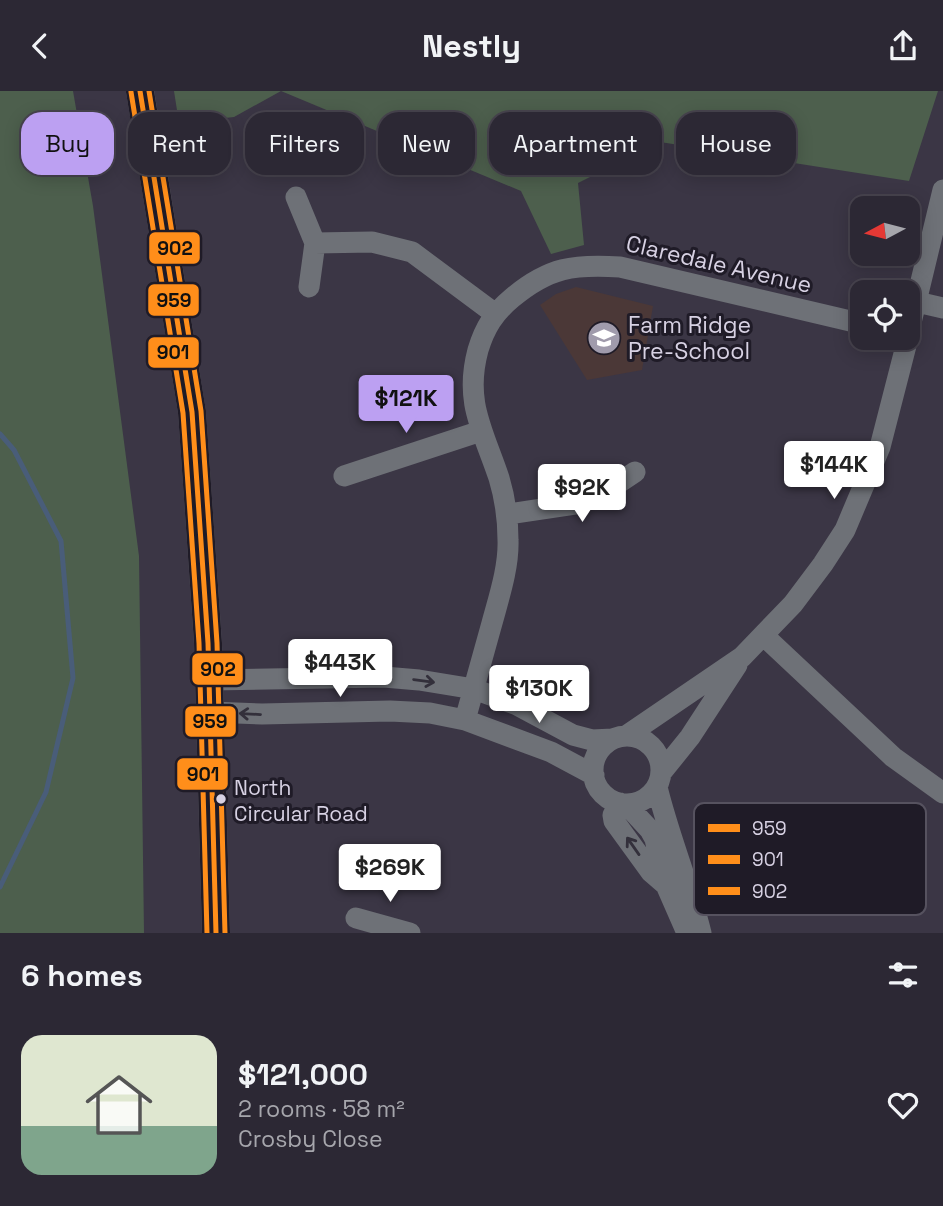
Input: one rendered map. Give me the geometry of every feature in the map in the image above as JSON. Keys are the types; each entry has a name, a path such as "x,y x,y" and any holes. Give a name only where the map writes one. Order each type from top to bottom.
{"main road":[{"path":"142,103 192,412 204,566 216,933"}],"street":[{"path":"920,289 943,190"},
{"path":"296,197 315,243 309,287"},
{"path":"315,243 372,241 412,253 494,313"},
{"name":"Claredale Avenue","path":"465,720 500,595 509,545 508,514 473,401 472,372 482,336 494,313 541,276 564,269 594,265 620,267 850,321"},
{"path":"920,303 943,308"},
{"path":"687,933 666,885 655,839 650,830 623,804 603,793 594,775 597,754 742,657 793,604 845,530 880,447 905,350"},
{"path":"344,477 481,431"},
{"path":"508,514 575,504 599,496 635,472"},
{"path":"764,636 893,757 940,785"},
{"path":"623,804 644,800 690,737 742,657"},
{"path":"342,678 345,712"},
{"path":"209,680 419,680 474,689 517,705 573,735 592,740 638,737 656,751 660,762 659,780 665,821 694,904"},
{"path":"664,710 690,737"},
{"path":"210,712 430,713 465,720 551,752 594,775"},
{"path":"697,915 702,933"},
{"path":"356,918 410,933"}],"shaded area":[{"name":"Farm Ridge Pre-School","path":"576,287 653,306 642,370 587,380 540,305 556,294"}],"green space":[{"path":"0,91 73,91 77,112 21,112 21,175 88,175 93,206 139,556 144,933 0,933"},
{"path":"174,91 281,91 234,117 231,117 231,112 177,112"},
{"path":"281,91 938,91 909,181 796,163 796,112 676,112 676,145 662,142 662,112 489,112 489,175 594,175 578,183 584,245 551,254 521,191 475,172 475,112 378,112 378,131 364,126 364,112 331,112"}],"waterway":[{"path":"0,434 14,450 61,541 73,678 46,792 0,887"}],"transit line":[{"name":"959","path":"140,91 192,412 208,643 216,933"},
{"name":"902","path":"149,91 201,411 217,643 225,933"},
{"name":"901","path":"131,92 183,413 199,643 207,933"}],"place":[{"name":"Farm Ridge Pre-School","path":"604,338"},
{"name":"North Circular Road","path":"221,799"}]}
